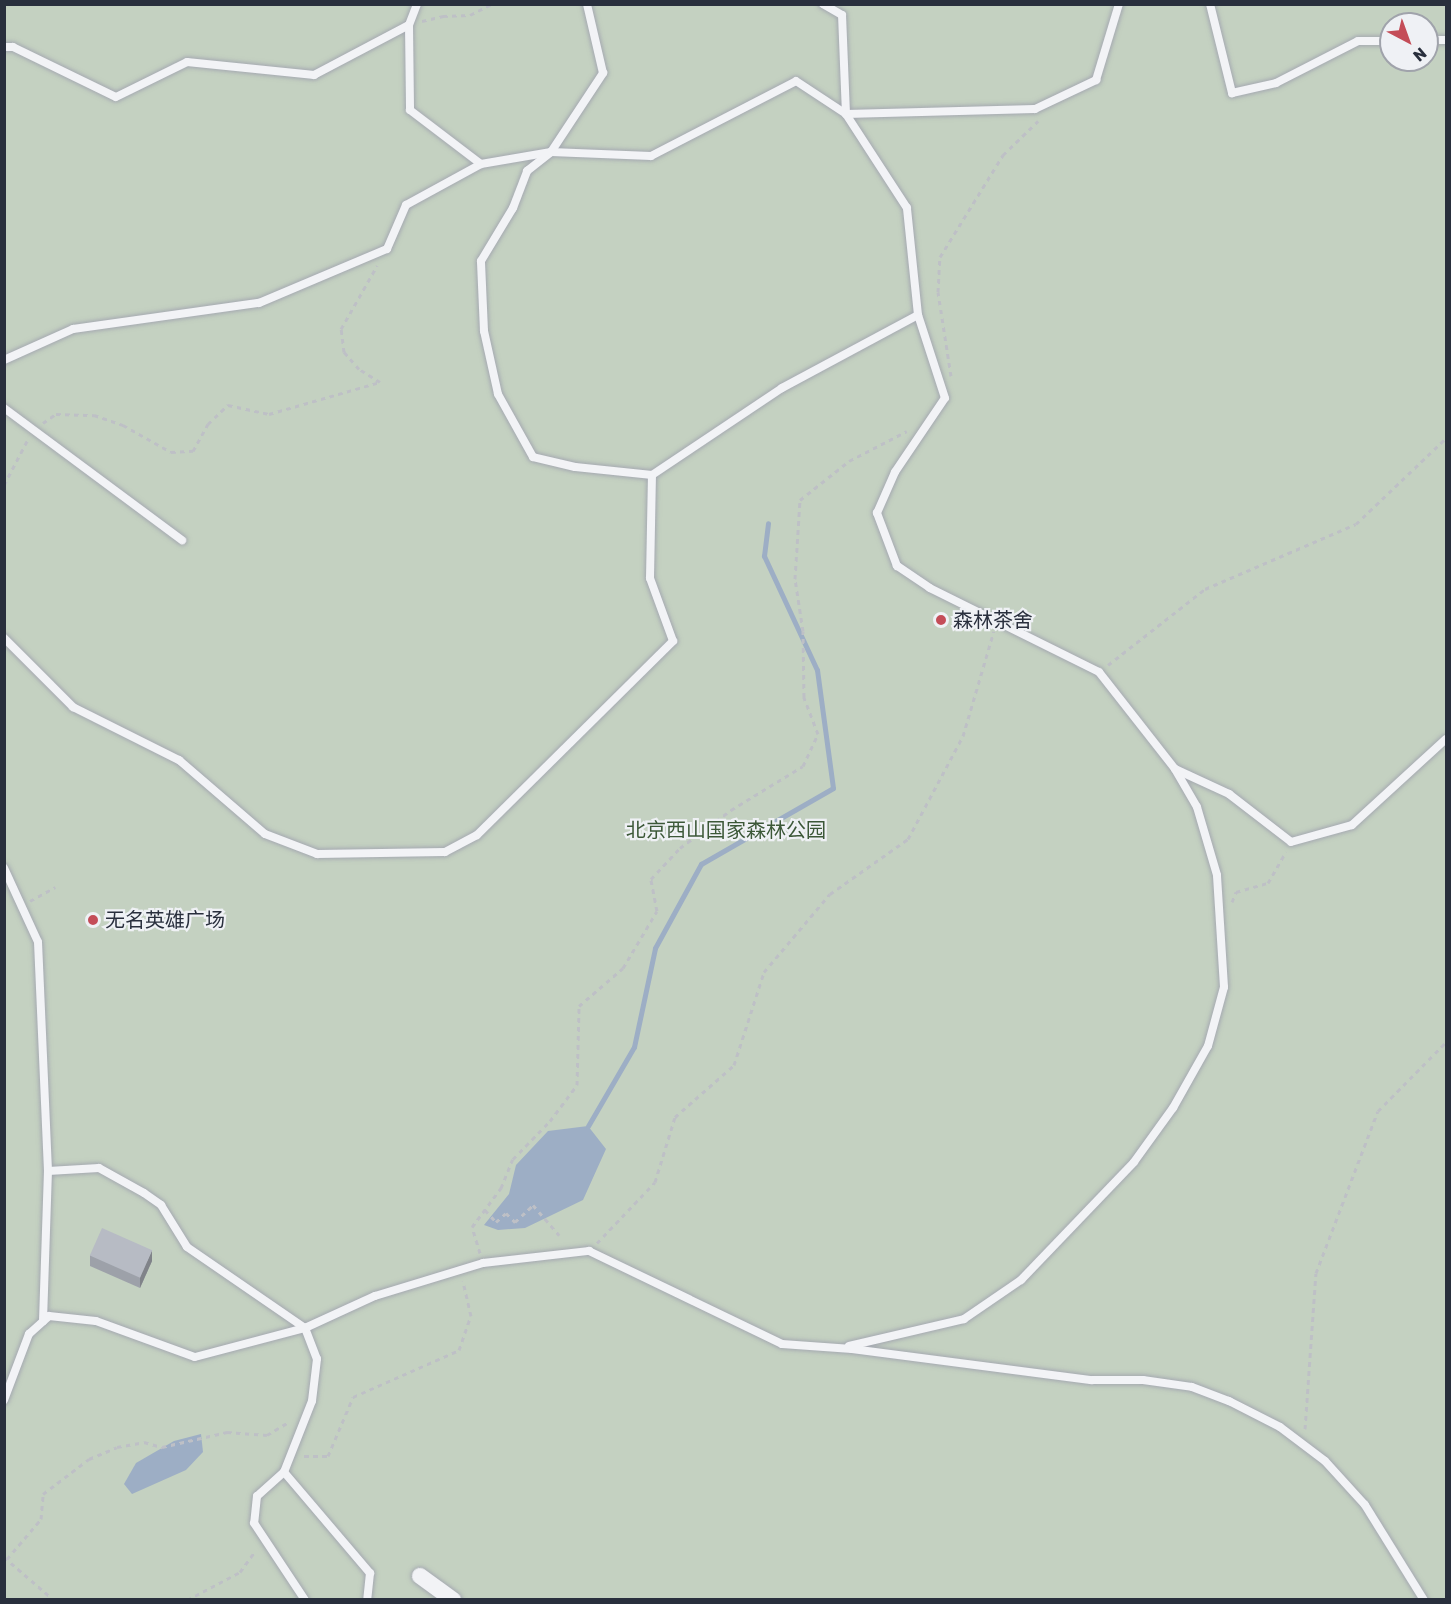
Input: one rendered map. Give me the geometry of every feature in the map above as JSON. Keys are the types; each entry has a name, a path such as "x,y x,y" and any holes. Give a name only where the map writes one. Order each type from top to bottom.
{"street":[{"path":"420,1576 453,1599"}],"lane":[{"path":"417,4 409,25 410,110 481,164"},
{"path":"587,4 603,73 551,152 527,171 513,208 481,261 484,331 498,394 533,457 575,467 652,475 782,388 918,315"},
{"path":"823,4 842,15 846,114"},
{"path":"846,114 1035,109 1096,80 1119,4"},
{"path":"1210,4 1232,93 1276,83 1358,41 1379,40"},
{"path":"4,47 13,47 116,97 188,62 314,75 409,25"},
{"path":"4,360 73,329 259,303 387,249 406,205 481,164 551,152 651,156 796,81 846,114 907,208 918,315 945,398 895,472 877,513 897,566 930,588 1099,672 1175,769 1197,807 1217,875 1224,987 1208,1046 1173,1108 1134,1162 1021,1280 964,1319 842,1348"},
{"path":"4,408 182,540"},
{"path":"4,638 73,707 179,760 265,834 317,854 445,852 477,835 673,641 650,578 652,475"},
{"path":"1175,769 1228,795 1292,842 1352,825 1446,740"},
{"path":"4,868 38,942 42,980 40,1048 48,1171 43,1322"},
{"path":"48,1171 99,1168 144,1193 161,1205 187,1247 305,1328 317,1359 312,1401 284,1472 257,1496 254,1523 305,1599"},
{"path":"4,1400 29,1334 49,1316 96,1321 195,1357 305,1328 375,1296 483,1263 589,1251 782,1344 842,1348 1092,1380 1143,1380 1192,1387 1280,1426 1325,1461 1365,1505 1424,1599"},
{"path":"284,1472 370,1573 367,1599"}],"path":[{"path":"409,25 443,16 470,15 492,4"},
{"path":"529,4 564,4"},
{"path":"945,398 953,369 938,292 940,257 1003,155 1040,119"},
{"path":"4,485 33,429 56,414 94,415 123,425 171,452 193,451 208,424 228,405 268,414 380,382 359,369 344,352 341,329 387,249"},
{"path":"483,1263 472,1227 501,1188 513,1159 550,1121 577,1085 579,1006 623,968 657,911 651,879 680,848 705,829 803,766 818,734 804,697 803,631 795,579 800,500 849,461 932,417"},
{"path":"1099,672 1205,589 1356,524 1446,438"},
{"path":"589,1251 655,1182 675,1117 734,1065 764,972 830,894 908,839 963,736 997,621"},
{"path":"1222,927 1236,892 1268,883 1292,842"},
{"path":"22,905 55,887"},
{"path":"1304,1445 1316,1273 1378,1111 1446,1042"},
{"path":"484,1210 496,1222 506,1213 515,1222 533,1205 559,1235"},
{"path":"290,1456 328,1456 353,1397 459,1350 471,1316 461,1271"},
{"path":"54,1599 6,1558 41,1519 43,1494 89,1459 117,1447 144,1442 162,1447 227,1432 267,1435 291,1422 303,1422"},
{"path":"187,1599 240,1572 264,1539"}],"green space":[{"name":"北京西山国家森林公园","path":"5,5 1446,5 1446,1599 5,1600"}],"water":[{"path":"588,1126 606,1149 583,1200 525,1228 498,1230 484,1225 509,1194 516,1165 548,1131"},
{"path":"201,1434 203,1452 186,1470 132,1494 124,1484 136,1463 174,1441"}],"building":[{"path":"102,1228 152,1250 140,1278 90,1255"}],"waterway":[{"path":"588,1126 634,1047 655,948 701,864 833,788 817,670 764,556 768,523"}],"place":[{"name":"森林茶舍","path":"941,620"},
{"name":"无名英雄广场","path":"93,920"}]}
